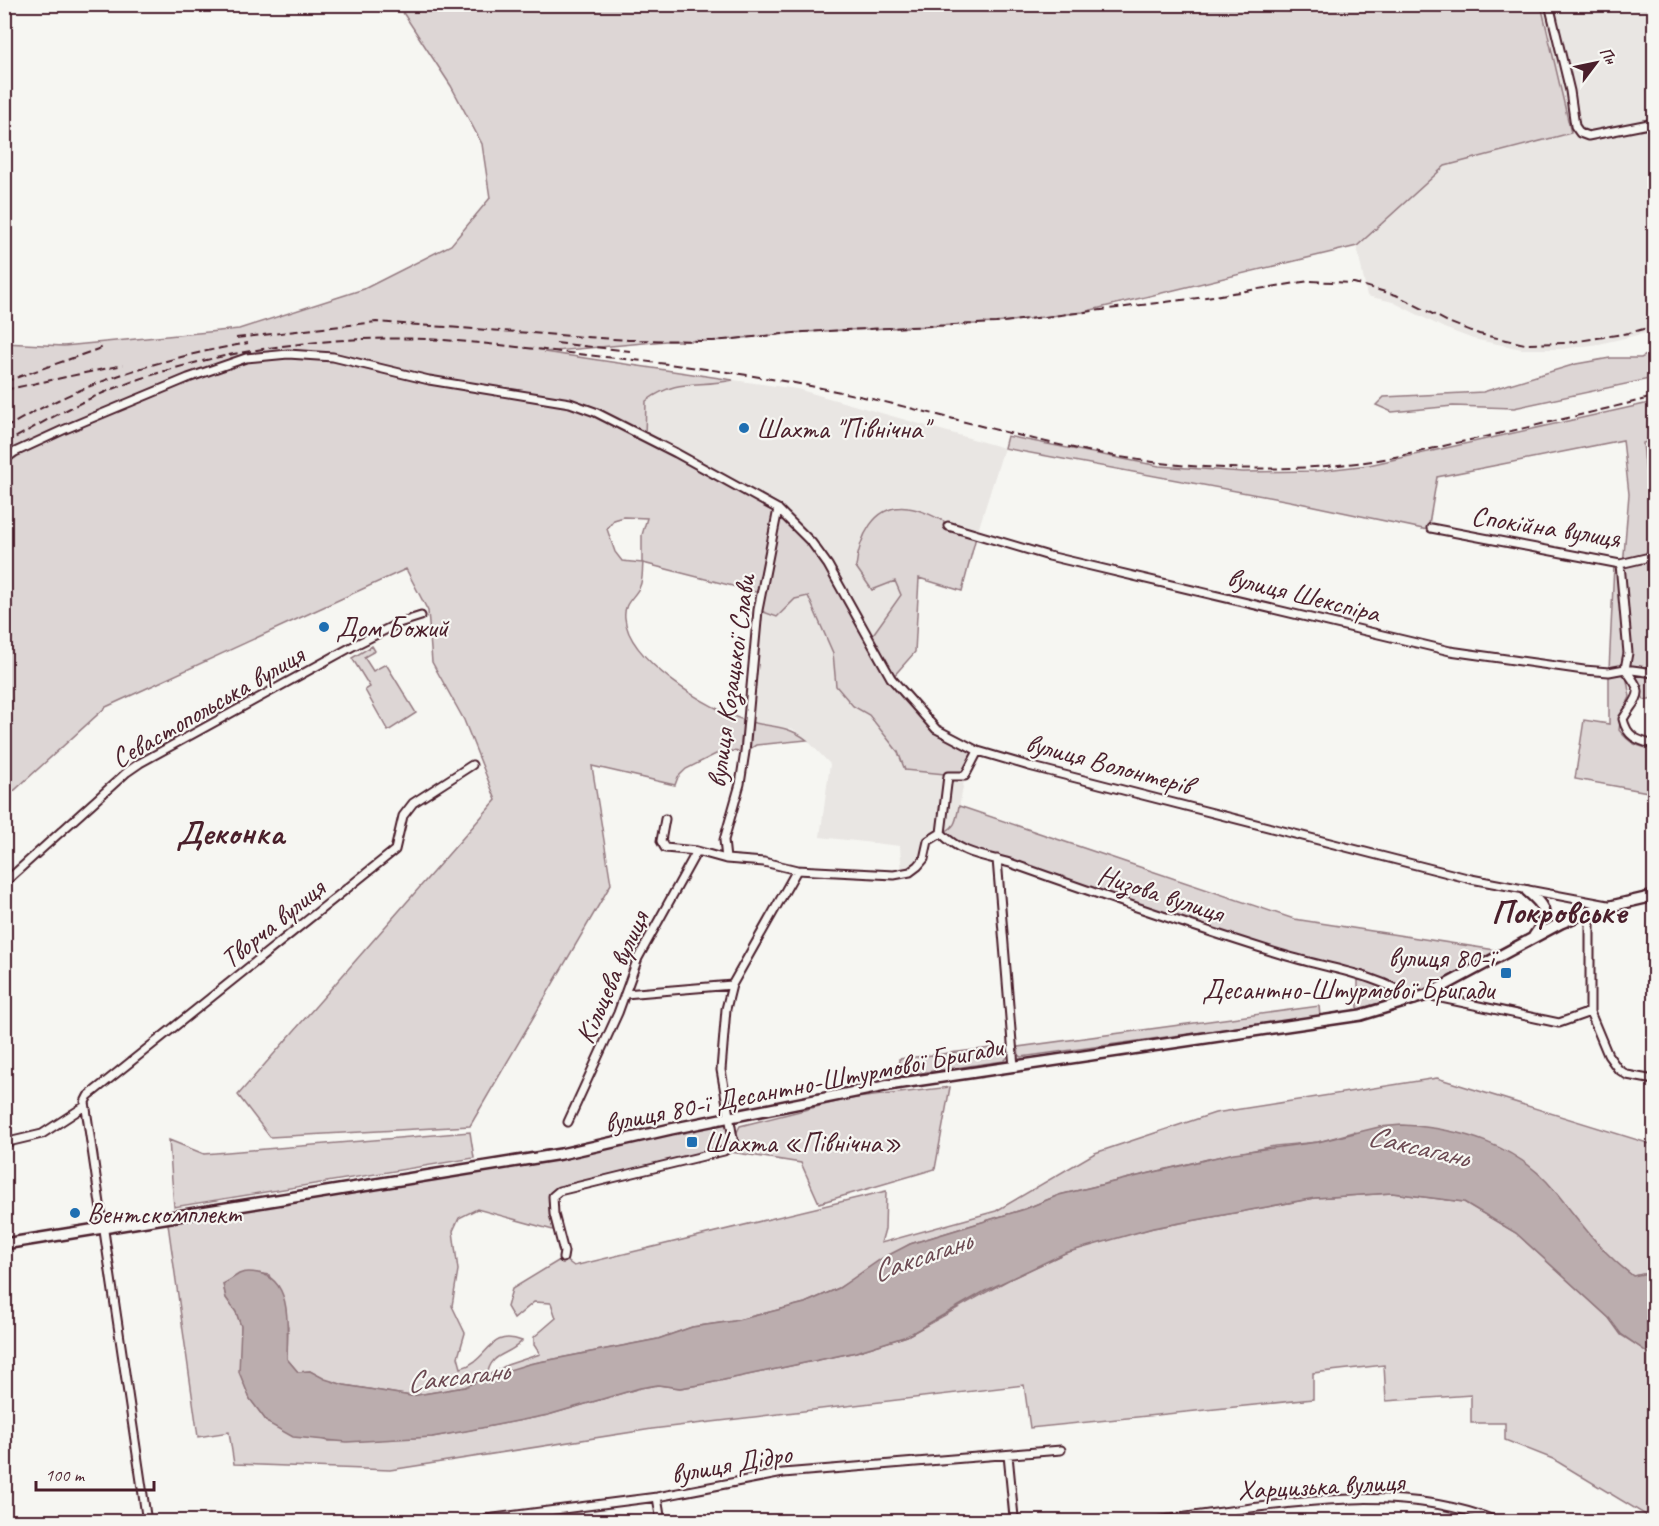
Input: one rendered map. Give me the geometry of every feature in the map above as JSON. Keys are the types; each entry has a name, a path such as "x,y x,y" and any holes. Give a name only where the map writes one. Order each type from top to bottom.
{"street":[{"path":"1549,4 1570,91 1575,126 1580,134 1588,136 1654,123"},
{"name":"вулиця Волонтерів","path":"4,460 15,452 53,435 188,378 246,358 288,354 333,357 429,380 570,403 595,412 676,453 778,509 812,543 828,565 891,678 936,729 978,751 1527,891 1609,905 1654,896"},
{"name":"вулиця Козацької Слави","path":"726,859 724,840 740,784 745,752 758,610 778,509"},
{"name":"вулиця Шекспіра","path":"948,526 1049,556 1450,651 1584,670 1609,672 1625,669 1654,673"},
{"name":"Спокійна вулиця","path":"1431,528 1620,564 1654,556"},
{"path":"1620,564 1628,653 1625,669 1640,693 1623,719 1625,730 1630,736 1654,745"},
{"name":"Севастопольська вулиця","path":"4,883 127,772 140,763 355,645 399,623 421,616"},
{"path":"665,819 662,846 672,850 697,850 726,859 764,862 798,870 902,874 918,866 924,859 928,841 941,833 948,776 965,776 978,751"},
{"name":"Творча вулиця","path":"4,1143 42,1134 85,1106 88,1096 395,850 403,816 413,803 472,765"},
{"name":"Низова вулиця","path":"941,833 955,847 1283,955 1376,982 1402,991 1415,1000"},
{"name":"Кільцева вулиця","path":"568,1122 625,994 638,958 697,850"},
{"path":"997,859 1014,1067"},
{"path":"563,1258 564,1252 553,1206 553,1196 559,1191 732,1148 735,1137 721,1070 726,1009 732,985 798,870"},
{"path":"1527,891 1541,903 1544,913 1542,924 1531,939"},
{"name":"вулиця 80-ї Десантно-Штурмової Бригади","path":"4,1244 561,1154 895,1084 1319,1024 1361,1016 1427,995 1531,939 1590,911 1609,905"},
{"path":"1590,911 1590,1012 1608,1055 1618,1069 1628,1075 1654,1080"},
{"path":"625,994 732,985"},
{"path":"1427,995 1559,1023 1590,1012"},
{"path":"85,1106 147,1521"},
{"name":"вулиця Дідро","path":"462,1521 657,1497 783,1473 1062,1450"},
{"path":"1008,1455 1014,1517 1017,1521"},
{"path":"657,1497 661,1521"},
{"name":"Харцизька вулиця","path":"1144,1521 1378,1497 1412,1499 1500,1521"}],"shaded area":[{"path":"398,5 1541,5 1571,133 1445,166 1357,246 1083,312 996,323 804,332 713,341 666,341 544,352 733,380 679,386 668,389 646,401 645,437 763,499 812,543 869,640 901,595 895,581 872,590 856,567 860,545 870,525 877,517 896,508 916,509 976,537 962,591 919,578 915,652 892,678 936,729 978,751 965,776 905,770 898,752 869,715 853,706 836,686 833,653 808,596 795,599 777,617 758,610 760,593 643,563 640,586 625,613 630,634 640,650 673,681 712,706 747,721 792,731 807,740 756,745 745,752 729,751 716,754 686,769 678,777 675,785 592,766 611,884 470,1126 270,1137 238,1095 496,800 464,720 432,662 428,611 406,569 106,707 5,799 4,343 64,346 239,329 364,289 451,245 490,198 482,144 451,86","holes":["624,517 647,518 642,535 642,563 622,561 615,552 607,529 614,520"]},
{"path":"1541,5 1654,5 1654,331 1599,344 1562,349 1522,349 1473,339 1444,328 1393,302 1367,296 1357,246 1445,166 1571,133"},
{"path":"1654,351 1654,378 1514,408 1453,406 1392,412 1376,405 1384,397 1483,392 1576,364 1610,358 1641,358"},
{"path":"733,380 797,389 1004,448 976,537 942,522 895,581 902,595 869,640 645,437 646,401 656,394 681,383 714,384"},
{"path":"1654,402 1654,440 1643,443 1654,560 1654,698 1644,700 1629,667 1623,567 1629,494 1623,440 1437,477 1428,530 1290,501 1004,448 1007,436 1159,466 1243,472 1317,471 1369,465"},
{"path":"1614,565 1618,566 1625,653 1623,667 1609,670"},
{"path":"808,596 833,653 836,686 853,706 869,715 898,752 905,769 965,776 956,824 951,830 933,837 924,859 902,875 900,846 820,837 830,764 793,729 747,721 758,610 777,617 795,599"},
{"path":"372,646 375,651 364,657 373,671 386,664 416,713 388,731 365,690 370,687 352,658"},
{"path":"1625,669 1630,697 1621,716 1619,730 1635,744 1654,749 1654,793 1575,779 1584,720 1609,724 1609,672"},
{"path":"959,806 1294,919 1508,952 1415,1000 1402,991 1401,997 1358,1009 1358,976 971,853 941,833 950,829 954,823"},
{"path":"1319,1006 1320,1016 1019,1056 1018,1047"},
{"path":"1008,1046 1009,1056 1004,1061 898,1076 899,1059"},
{"path":"1437,1078 1654,1145 1654,1272 1633,1276 1605,1254 1539,1174 1354,1132 1318,1142 1275,1146 1208,1159 1059,1195 1025,1209 910,1244 839,1288 805,1303 734,1321 692,1327 658,1339 529,1364 465,1387 411,1396 344,1385 325,1380 310,1371 298,1372 287,1359 288,1326 269,1275 245,1274 223,1284 226,1298 236,1312 241,1326 242,1378 250,1399 268,1423 328,1441 432,1437 548,1415 640,1388 658,1385 680,1388 705,1384 856,1352 907,1336 1010,1279 1065,1253 1153,1228 1315,1198 1392,1193 1464,1202 1516,1233 1609,1318 1621,1335 1654,1356 1654,1520 1553,1459 1505,1440 1505,1423 1471,1423 1471,1395 1386,1401 1384,1365 1313,1373 1313,1399 1030,1428 1024,1385 652,1429 390,1470 234,1464 229,1432 198,1437 167,1217 478,1168 730,1117 735,1136 740,1126 848,1099 950,1087 935,1169 819,1203 801,1163 724,1151 568,1188 553,1196 560,1232 477,1209 459,1218 453,1231 458,1270 452,1306 465,1333 458,1357 461,1368 478,1359 495,1342 511,1338 522,1341 492,1362 487,1376 507,1365 540,1354 534,1345 534,1337 556,1318 551,1303 534,1302 514,1319 507,1307 512,1289 563,1258 574,1266 886,1191 885,1229 881,1243 996,1211 1095,1153 1215,1113"},
{"path":"470,1132 474,1158 174,1207 169,1140 204,1154"}],"water":[{"name":"Саксагань","path":"1402,1125 1466,1135 1486,1142 1524,1162 1555,1191 1600,1246 1621,1266 1633,1276 1654,1272 1654,1357 1621,1334 1609,1318 1516,1233 1464,1202 1392,1193 1315,1198 1153,1228 1065,1253 985,1291 907,1336 856,1352 705,1384 680,1388 658,1385 640,1388 548,1415 466,1431 432,1437 347,1442 293,1437 268,1423 250,1399 239,1372 241,1326 236,1312 226,1298 223,1284 239,1274 249,1272 270,1277 278,1285 286,1308 287,1359 298,1372 310,1371 344,1385 411,1396 465,1387 486,1377 529,1364 658,1339 692,1327 734,1321 805,1303 839,1288 881,1259 910,1244 1025,1209 1059,1195 1234,1153 1318,1142 1379,1127"}],"railway":[{"path":"236,338 376,322 628,340 713,341 804,332 996,323 1214,296 1309,281 1354,283 1396,295 1448,322 1479,334 1525,344 1566,343 1629,333 1654,326"},
{"path":"4,444 90,398 180,367 262,349 386,338 467,342 730,372 837,391 1078,449 1120,457 1204,467 1285,468 1377,460 1531,427 1654,397"},
{"path":"4,429 62,398 122,374 184,356 248,343"},
{"path":"556,343 630,351"},
{"path":"4,382 104,347"},
{"path":"4,390 123,365"}],"place":[{"name":"Шахта \"Північна\"","path":"744,428"},
{"name":"Дом Божий","path":"324,627"},
{"name":"вулиця 80-ї Десантно-Штурмової Бригади","path":"1506,973"},
{"name":"Шахта «Північна»","path":"692,1142"},
{"name":"Вентскомплект","path":"75,1213"}],"district":[{"name":"Деконка","path":"230,832"},
{"name":"Покровське","path":"1559,911"}]}
